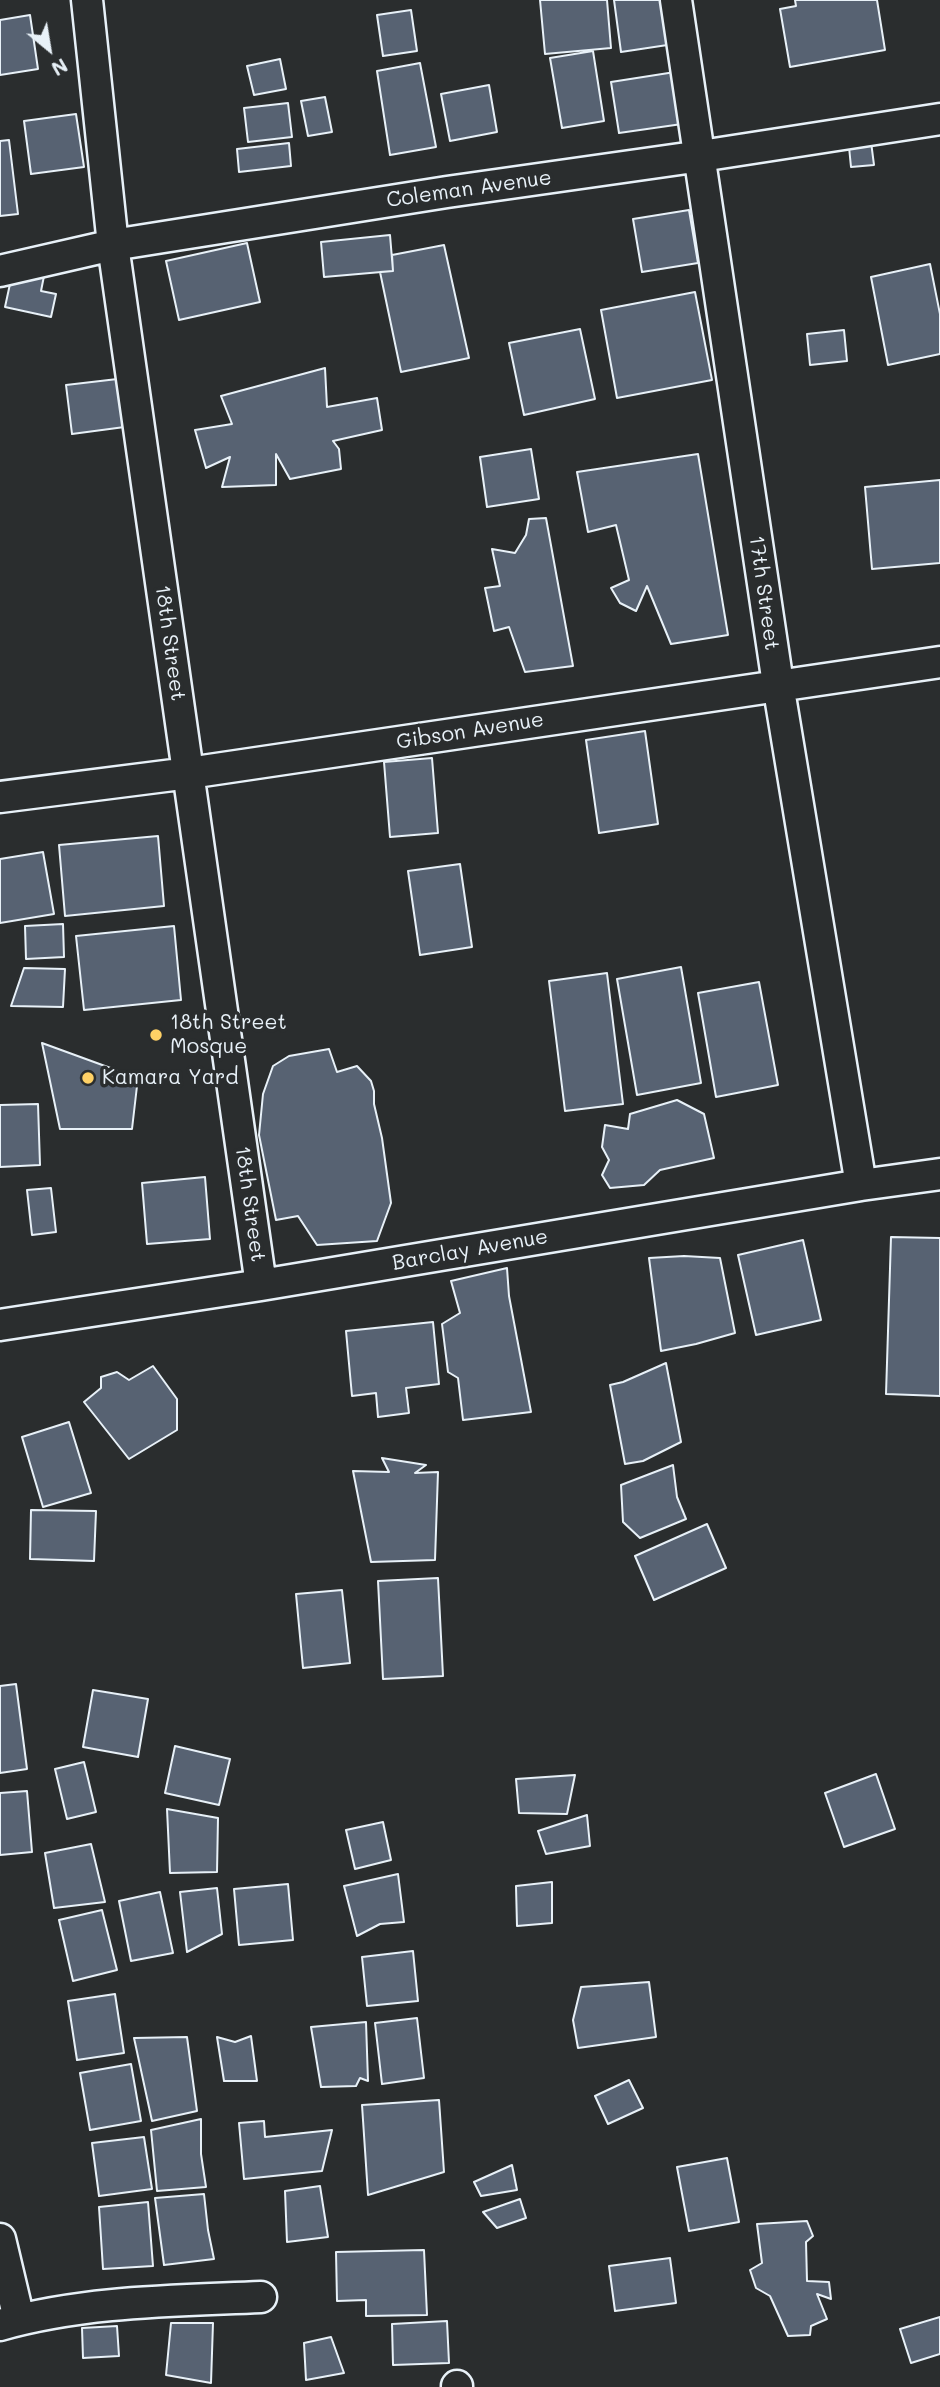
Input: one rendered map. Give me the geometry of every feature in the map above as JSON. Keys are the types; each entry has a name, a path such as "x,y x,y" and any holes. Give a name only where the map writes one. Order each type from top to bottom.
{"street":[{"name":"18th Street","path":"87,0 113,245 261,1285"},
{"name":"17th Street","path":"676,0 778,684 861,1185"},
{"name":"Coleman Avenue","path":"0,271 113,245 446,192 940,119"},
{"name":"Gibson Avenue","path":"0,797 189,773 940,662"},
{"name":"Barclay Avenue","path":"0,1325 940,1174"},
{"path":"0,2239 10,2322 121,2303 261,2297"}],"building":[{"path":"540,0 607,0 611,48 545,54"},
{"path":"614,0 668,0 674,44 621,52"},
{"path":"795,0 877,0 885,50 790,67 780,9 796,6"},
{"path":"411,10 417,51 383,56 377,15"},
{"path":"30,15 38,69 0,75 0,20"},
{"path":"593,51 604,121 562,128 550,58"},
{"path":"280,59 286,89 254,95 247,66"},
{"path":"420,63 436,147 390,155 377,71"},
{"path":"675,72 682,124 619,133 611,82"},
{"path":"489,85 497,132 450,141 441,94"},
{"path":"325,97 332,132 308,136 301,101"},
{"path":"288,103 292,137 248,142 244,108"},
{"path":"76,114 84,167 31,174 24,121"},
{"path":"870,134 874,165 851,167 848,137"},
{"path":"9,140 18,214 0,216 0,141"},
{"path":"289,143 291,166 239,172 237,149"},
{"path":"689,210 698,263 642,272 633,219"},
{"path":"390,235 393,271 324,277 321,242"},
{"path":"247,243 260,302 179,320 166,261"},
{"path":"444,245 469,358 401,372 380,272 393,271 392,255"},
{"path":"930,264 940,314 940,354 888,365 871,277"},
{"path":"13,270 44,276 41,291 56,294 51,317 5,307"},
{"path":"695,292 712,380 617,398 601,310"},
{"path":"580,329 595,399 524,415 509,343"},
{"path":"844,330 847,361 810,365 807,334"},
{"path":"325,368 327,407 377,398 382,430 333,441 339,449 341,469 290,479 276,454 276,485 222,487 230,457 206,468 195,430 232,424 221,396"},
{"path":"126,378 132,426 72,434 66,385"},
{"path":"531,449 539,499 487,507 480,457"},
{"path":"698,454 728,635 671,644 647,586 636,611 620,603 611,588 629,580 616,525 588,532 577,472"},
{"path":"940,480 940,563 872,569 865,487"},
{"path":"546,518 573,666 525,672 509,627 494,631 485,588 500,586 492,549 515,553 526,535 529,519"},
{"path":"645,731 658,824 599,833 586,740"},
{"path":"432,758 438,833 390,837 384,762"},
{"path":"158,836 164,906 65,916 59,845"},
{"path":"43,852 54,914 0,923 0,859"},
{"path":"460,864 472,947 420,955 408,871"},
{"path":"63,924 64,957 26,959 25,926"},
{"path":"174,926 181,1000 84,1010 76,936"},
{"path":"681,967 701,1083 637,1095 617,979"},
{"path":"24,968 65,969 63,1007 11,1006"},
{"path":"607,973 623,1104 565,1111 549,981"},
{"path":"759,982 778,1085 716,1097 698,993"},
{"name":"Kamara Yard","path":"42,1043 116,1070 137,1086 132,1129 60,1129"},
{"path":"329,1049 337,1072 357,1066 371,1081 374,1091 391,1203 377,1241 317,1245 298,1216 276,1220 259,1135 263,1094 273,1066 289,1056"},
{"path":"677,1100 704,1114 714,1158 660,1170 644,1185 610,1188 602,1175 609,1160 602,1147 605,1125 628,1129 630,1114"},
{"path":"38,1104 40,1165 0,1167 0,1105"},
{"path":"205,1177 210,1239 147,1244 142,1183"},
{"path":"51,1188 56,1232 32,1235 27,1190"},
{"path":"891,1237 940,1238 940,1396 886,1394"},
{"path":"803,1240 821,1320 756,1335 738,1255"},
{"path":"649,1258 720,1258 735,1333 661,1351"},
{"path":"507,1268 509,1296 531,1412 463,1420 458,1378 448,1372 442,1324 460,1313 451,1281"},
{"path":"433,1322 439,1384 406,1388 409,1413 378,1417 376,1393 352,1396 346,1331"},
{"path":"666,1363 681,1442 643,1461 625,1464 610,1385"},
{"path":"153,1366 177,1399 177,1430 129,1459 84,1402 101,1388 101,1377 117,1372 129,1380"},
{"path":"69,1422 91,1493 43,1507 22,1437"},
{"path":"382,1458 426,1465 415,1473 438,1472 435,1560 371,1562 353,1471 389,1472"},
{"path":"673,1465 677,1497 686,1519 640,1538 623,1522 621,1485"},
{"path":"31,1510 96,1511 94,1561 30,1559"},
{"path":"707,1524 726,1568 654,1600 635,1556"},
{"path":"438,1578 443,1676 383,1679 378,1581"},
{"path":"342,1590 350,1663 303,1668 296,1594"},
{"path":"16,1684 27,1769 0,1773 0,1686"},
{"path":"93,1690 148,1699 138,1757 83,1747"},
{"path":"175,1746 230,1759 219,1805 165,1793"},
{"path":"84,1762 96,1812 67,1819 55,1769"},
{"path":"876,1774 895,1829 844,1847 825,1793"},
{"path":"575,1775 567,1814 519,1813 516,1779"},
{"path":"27,1791 32,1852 0,1855 0,1793"},
{"path":"167,1809 218,1818 217,1872 170,1873"},
{"path":"587,1815 590,1846 546,1854 538,1831"},
{"path":"383,1822 391,1860 355,1869 346,1830"},
{"path":"91,1844 105,1902 54,1908 45,1853"},
{"path":"398,1874 404,1922 380,1924 357,1936 344,1886"},
{"path":"552,1882 552,1923 517,1926 516,1886"},
{"path":"288,1884 293,1940 239,1945 234,1889"},
{"path":"217,1888 222,1934 187,1952 180,1892"},
{"path":"160,1892 173,1953 131,1961 119,1901"},
{"path":"102,1910 117,1970 73,1981 59,1920"},
{"path":"413,1951 418,2001 367,2006 362,1957"},
{"path":"649,1982 656,2037 578,2048 573,2020 581,1987"},
{"path":"115,1994 124,2053 77,2060 68,2001"},
{"path":"417,2018 424,2078 382,2084 375,2023"},
{"path":"366,2022 368,2081 360,2078 356,2086 321,2087 311,2027"},
{"path":"251,2036 257,2081 224,2081 217,2037 235,2042"},
{"path":"187,2037 197,2111 152,2121 134,2038"},
{"path":"131,2064 141,2121 90,2130 80,2073"},
{"path":"629,2080 643,2108 608,2124 595,2096"},
{"path":"439,2100 444,2172 368,2195 362,2105"},
{"path":"201,2119 201,2154 206,2187 157,2191 151,2130"},
{"path":"264,2121 265,2137 332,2130 322,2171 244,2179 239,2123"},
{"path":"144,2137 152,2189 99,2196 92,2143"},
{"path":"727,2158 739,2222 689,2231 677,2167"},
{"path":"512,2165 517,2190 481,2196 474,2182"},
{"path":"320,2186 328,2237 287,2242 285,2191"},
{"path":"204,2194 214,2259 164,2265 155,2198"},
{"path":"520,2199 526,2218 497,2228 483,2212"},
{"path":"148,2202 153,2266 103,2269 99,2207"},
{"path":"807,2221 813,2236 806,2242 807,2281 829,2282 831,2299 817,2294 827,2319 811,2326 810,2335 788,2336 770,2296 756,2288 750,2270 762,2263 757,2224"},
{"path":"424,2250 427,2315 366,2316 366,2300 337,2301 336,2252"},
{"path":"670,2258 676,2303 615,2311 609,2266"},
{"path":"940,2317 940,2354 911,2363 900,2329"},
{"path":"447,2321 449,2363 393,2365 392,2324"},
{"path":"171,2323 213,2323 211,2383 166,2375"},
{"path":"117,2326 119,2356 83,2358 82,2328"},
{"path":"331,2337 344,2373 306,2380 304,2343"}],"place":[{"name":"18th Street Mosque","path":"156,1035"},
{"name":"Kamara Yard","path":"88,1078"}]}
